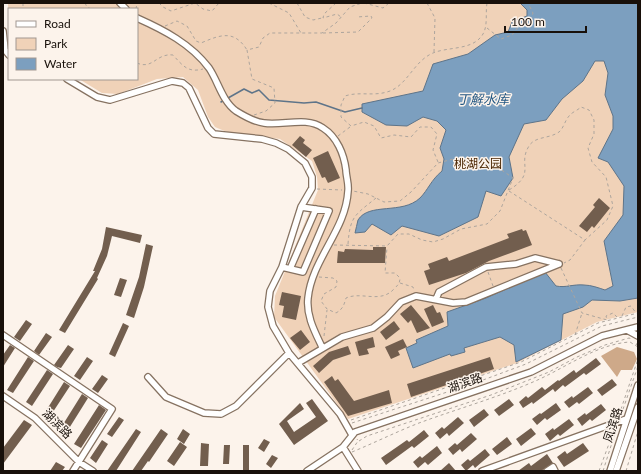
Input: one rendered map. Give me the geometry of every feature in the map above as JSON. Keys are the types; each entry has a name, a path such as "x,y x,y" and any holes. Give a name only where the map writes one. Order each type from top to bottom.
{"street":[{"path":"138,18 161,29 181,41 208,68 229,104 235,111 251,119 264,123 310,122 323,128 335,139 344,160 348,190 342,218 314,277 308,298 308,312 322,347"},
{"path":"3,31 5,50 8,54"},
{"path":"69,80 97,97 110,100 172,81 183,83 189,88 208,128 214,134 262,139 288,149 305,164 312,176 312,188 301,207 282,267 270,291 268,307 273,326 288,353 340,414 353,433 343,447 307,471"},
{"path":"282,267 303,272 330,211 301,207"},
{"path":"290,269 316,209"},
{"path":"436,299 439,292 486,267 516,264 535,258 559,264"},
{"path":"298,363 342,336 373,328 387,317 401,302 416,296 453,303 466,302 559,264"},
{"name":"湖滨路","path":"353,433 531,372 602,336 638,327"},
{"path":"626,330 638,336"},
{"path":"3,335 112,409 73,471"},
{"path":"148,377 166,397 204,413 221,414 236,406 288,353"},
{"name":"凤滨路","path":"610,471 638,385"},
{"name":"湖滨路","path":"3,396 35,418 79,462 93,471"},
{"name":"凤滨路","path":"616,471 638,407"},
{"path":"482,471 626,419"},
{"path":"343,447 358,471"},
{"path":"547,471 552,467 555,471"}],"path":[{"path":"159,3 171,11 195,3 203,9 212,11 219,3"},
{"path":"269,3 289,13 301,34"},
{"path":"297,3 305,17 318,20 337,14 341,17"},
{"path":"323,18 324,14 336,3"},
{"path":"322,33 336,23 350,7 363,3 383,8 389,3"},
{"path":"427,3 435,18 434,53"},
{"path":"351,126 341,117 341,106 345,96 355,93 377,95 391,91 403,83 423,59 434,53 471,44 480,39 486,28 487,3"},
{"path":"486,28 501,39 512,35 519,26 531,20 533,13 528,3"},
{"path":"247,50 259,47 263,38 270,33 301,34 358,32 372,18 371,16 357,17"},
{"path":"161,29 168,24 177,21 187,26 196,41 201,43 222,34 233,37 243,45 247,50 252,79 270,85 274,88 275,97 275,103 266,110 254,115 251,119"},
{"path":"138,64 143,66 150,65 158,58 166,54 173,55 186,69 194,71 208,68"},
{"path":"509,190 521,183 523,179 525,174 525,156 529,146 536,139 548,138 560,131 570,115 581,107 589,110 594,120 594,134 588,148 592,162 606,177 613,206 607,220 585,240 570,260 559,264 582,313 607,320"},
{"path":"335,139 351,126 364,122 374,126 381,138 394,135 411,137 420,127 431,127 437,134 433,150 438,163"},
{"path":"312,188 348,190 368,194 384,202 400,201 411,192 438,163 444,161 473,160 496,166 513,178 500,211 487,224 461,228 443,239 433,242 422,240 409,234 398,234 387,246 385,272 395,273 400,278 400,282"},
{"path":"509,190 585,240"},
{"path":"348,244 349,228 354,215 376,198"},
{"path":"330,245 348,244 387,246"},
{"path":"486,267 494,290"},
{"path":"314,277 333,278 337,281 336,287 324,294 321,301 327,309 336,312 341,310 346,298 352,295 374,298 389,294 400,282"},
{"path":"400,282 414,287 416,296"},
{"path":"622,317 626,307 631,306 637,313 622,317 618,318 607,320 521,362 350,420 353,433 358,441 351,453 417,424 518,389 550,375 603,348 621,342 630,342 635,345 638,350"},
{"path":"322,347 327,309"},
{"path":"575,335 582,313"},
{"path":"607,320 606,316 609,314 622,314"},
{"path":"351,424 475,383 526,364 602,326 638,317"},
{"path":"635,345 638,342"},
{"path":"599,471 638,359"},
{"path":"626,471 638,432"}],"green space":[{"name":"桃湖公园","path":"8,3 638,3 638,312 597,322 517,363 348,419 274,317 275,296 318,190 317,177 312,161 280,139 227,132 215,127 208,117 198,90 183,77 157,79 118,94 102,93 81,80 138,80 138,8 8,8"}],"shaded area":[{"path":"617,347 634,352 637,359 632,370 621,370 617,377 601,356"}],"water":[{"name":"丁解水库","path":"520,3 638,3 638,298 620,301 592,300 583,307 563,314 561,340 516,362 514,345 500,337 464,348 465,352 451,356 450,354 413,368 406,348 417,343 416,340 448,326 447,312 486,298 545,272 556,286 563,287 587,285 605,290 613,286 604,241 623,215 624,186 608,162 598,158 613,129 613,116 605,95 608,73 604,61 595,61 583,81 562,99 546,120 524,124 509,157 513,178 501,196 486,191 478,217 439,236 402,226 391,235 372,224 365,232 355,233 358,220 370,211 404,206 413,203 423,195 442,171 444,159 440,148 446,130 437,121 423,117 407,126 386,125 362,112 362,104 423,91 433,64 468,54 495,35 508,32 512,22 527,16 527,10"}],"building":[{"path":"300,136 305,140 303,143 312,150 306,157 292,145"},
{"path":"328,151 340,178 328,183 325,177 322,178 313,158"},
{"path":"599,198 610,208 594,228 592,226 587,232 579,226 595,207 593,205"},
{"path":"106,227 142,235 140,243 112,236 107,256 97,278 98,279 65,333 59,330 95,271 93,271 102,249"},
{"path":"522,229 523,231 526,230 532,245 489,261 466,273 429,285 424,271 430,269 428,264 447,257 449,261 509,238 507,234"},
{"path":"146,244 153,246 144,287 134,318 126,315 139,277"},
{"path":"373,247 386,247 385,263 337,263 338,251 344,252 345,249 373,250"},
{"path":"120,278 127,280 121,297 114,295"},
{"path":"282,292 301,296 296,320 282,317 284,306 279,305"},
{"path":"411,305 430,328 417,333 411,320 408,323 400,314"},
{"path":"433,305 437,313 440,312 444,322 432,327 424,309"},
{"path":"26,320 32,324 20,341 14,337"},
{"path":"394,321 400,329 386,340 380,332"},
{"path":"123,323 129,326 115,357 109,354"},
{"path":"301,330 310,342 300,350 290,338"},
{"path":"46,333 52,337 39,355 34,351"},
{"path":"373,337 375,347 367,349 369,354 359,356 355,342"},
{"path":"403,339 407,347 398,351 400,355 391,359 385,347"},
{"path":"10,345 15,348 3,367 3,355"},
{"path":"68,345 74,349 61,368 57,367 54,365"},
{"path":"348,346 351,354 333,360 319,373 313,366 329,352"},
{"path":"28,357 34,361 13,393 7,390"},
{"path":"87,357 93,361 80,380 74,376"},
{"path":"490,357 494,369 411,397 407,384"},
{"path":"596,358 601,364 586,375 584,373 565,387 563,385 555,392 553,389 533,404 532,402 523,408 519,402 526,396 528,398 542,387 545,390 574,370 576,373"},
{"path":"47,370 53,374 32,406 26,402"},
{"path":"102,375 108,379 98,393 92,389"},
{"path":"332,376 335,381 338,379 354,401 389,390 392,403 348,416 324,382"},
{"path":"612,379 617,385 602,396 597,390"},
{"path":"64,382 70,386 49,418 44,414"},
{"path":"588,387 593,393 579,404 577,402 569,408 564,402 572,396 573,398"},
{"path":"82,394 88,398 68,430 62,426"},
{"path":"312,399 328,421 294,445 279,424 300,403 304,409 287,421 294,432 316,417 306,403"},
{"path":"509,399 514,405 499,416 494,410"},
{"path":"556,403 561,410 547,420 545,418 537,425 532,419"},
{"path":"601,404 606,410 592,421 590,419 582,426 577,419 585,413 586,415"},
{"path":"99,405 106,410 81,448 74,444"},
{"path":"484,409 489,415 474,427 469,420"},
{"path":"119,417 124,420 112,437 107,434"},
{"path":"458,417 464,423 449,436 447,433 440,439 435,433 442,427 444,429"},
{"path":"569,419 574,425 560,436 558,434 550,441 545,434 553,428 554,430"},
{"path":"24,420 32,425 3,464 3,448"},
{"path":"531,428 536,434 521,446 516,439"},
{"path":"136,429 141,432 116,471 107,471"},
{"path":"161,429 168,434 149,462 148,461 141,471 132,471"},
{"path":"183,429 190,434 184,444 177,439"},
{"path":"424,430 429,436 414,448 412,446 386,465 381,458 407,440 409,442"},
{"path":"471,433 477,439 462,452 460,449 453,455 448,449 455,443 457,445"},
{"path":"507,437 512,444 497,455 492,449"},
{"path":"264,439 270,442 264,452 258,448"},
{"path":"102,440 108,444 96,463 90,458"},
{"path":"180,442 187,447 174,466 167,461"},
{"path":"201,443 209,444 208,466 200,466"},
{"path":"583,443 589,451 564,467 557,457 565,451 567,454"},
{"path":"224,445 230,445 229,464 223,464"},
{"path":"243,445 249,445 249,471 243,471"},
{"path":"437,446 442,453 428,465 425,462 418,468 413,462 420,456 422,458"},
{"path":"485,449 490,455 475,468 473,465 466,471 461,465 468,459 470,461"},
{"path":"547,454 553,463 541,471 518,471 529,463 531,466"},
{"path":"272,455 278,458 271,468 266,464"},
{"path":"56,462 65,467 62,471 50,471"},
{"path":"449,463 456,471 440,471"}],"waterway":[{"path":"221,102 244,89 252,93 259,90 269,100 304,103 316,102 345,112 362,108"}]}
